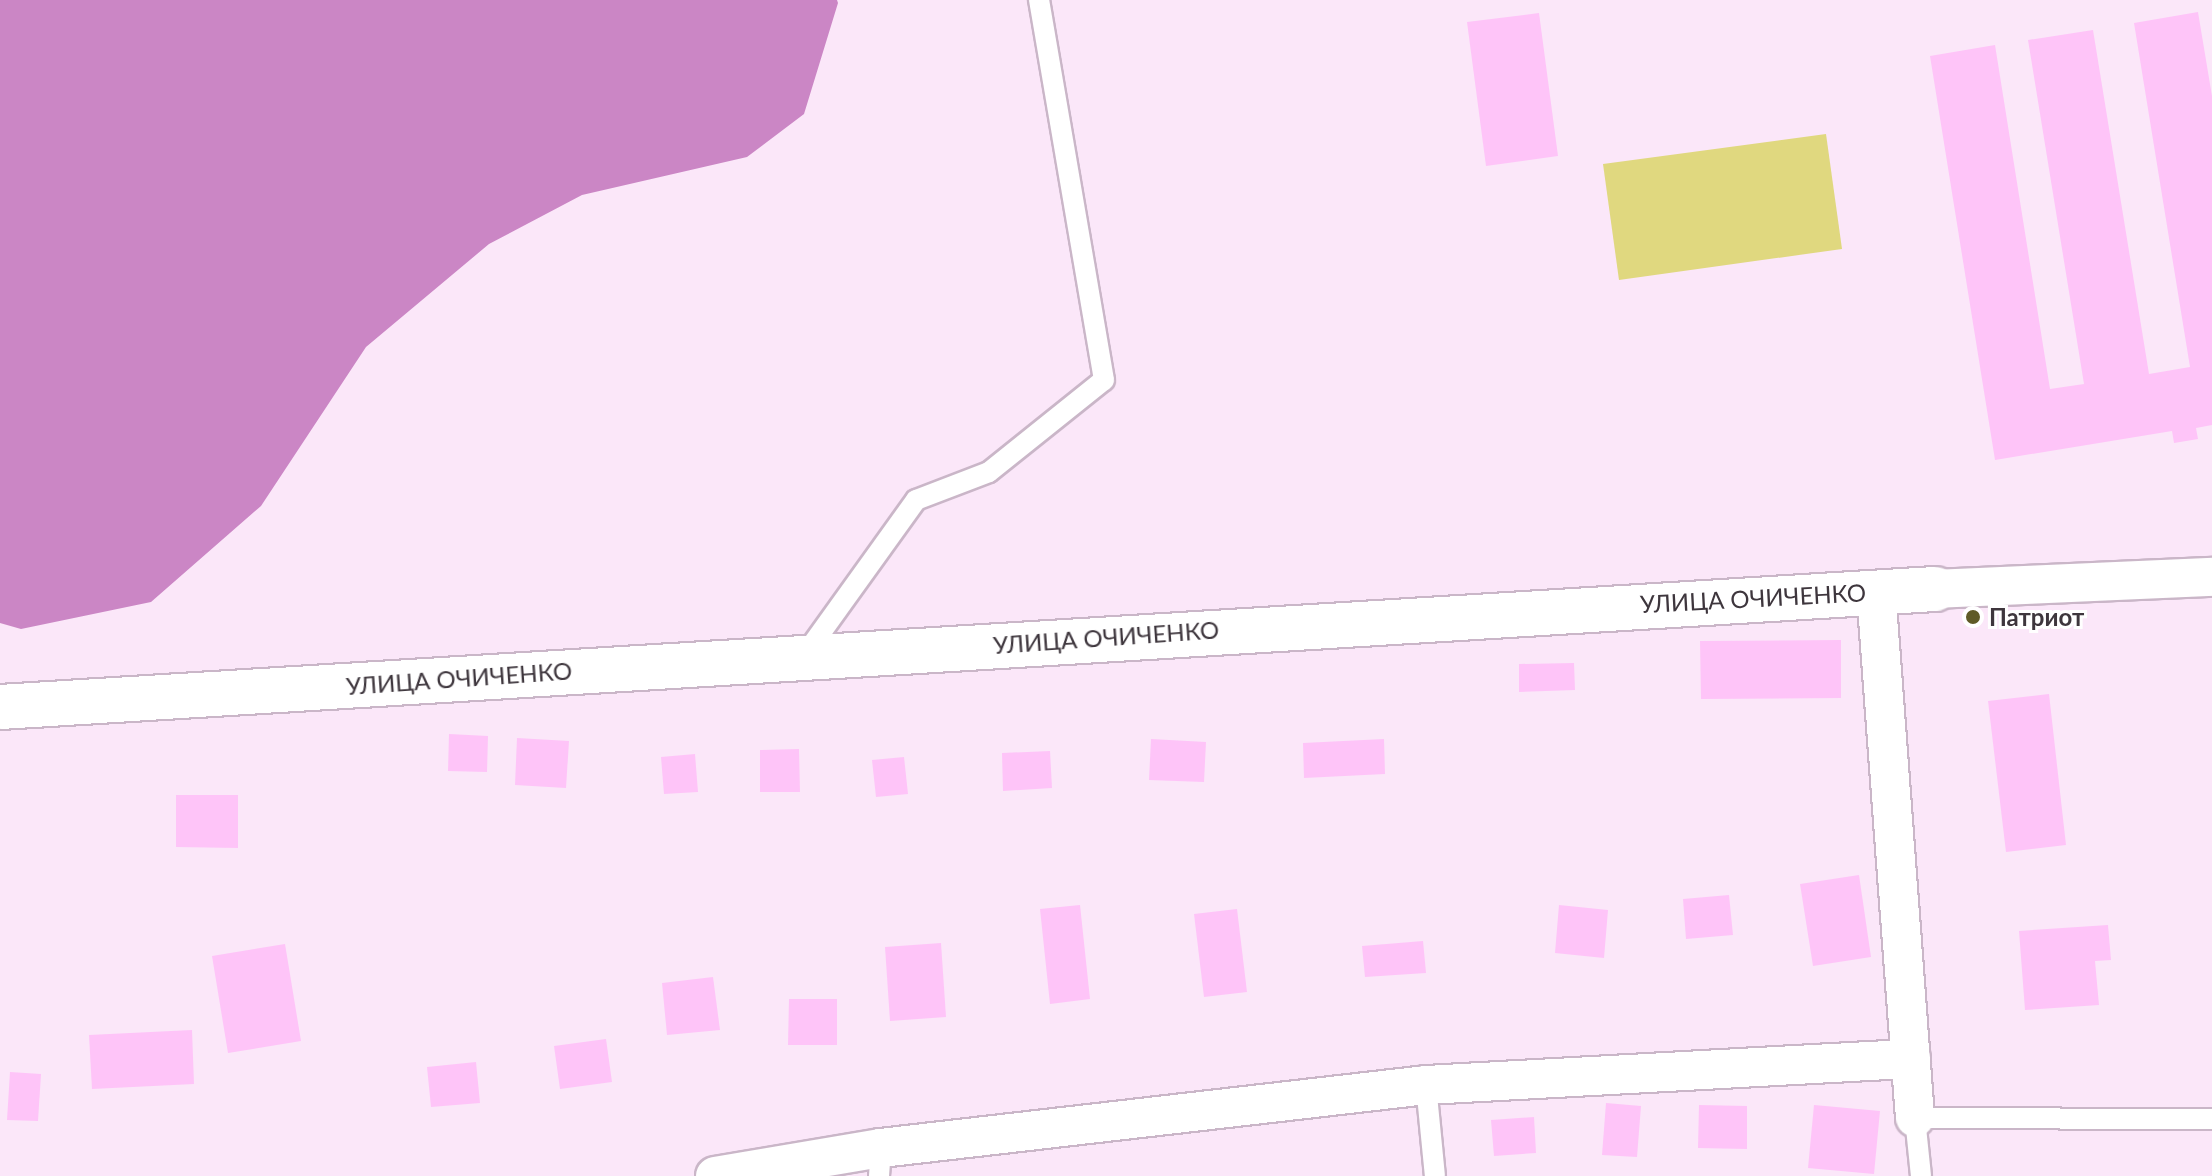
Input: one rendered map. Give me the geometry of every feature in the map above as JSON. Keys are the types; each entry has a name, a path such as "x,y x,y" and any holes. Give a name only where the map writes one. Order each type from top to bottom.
{"street":[{"name":"УЛИЦА ОЧИЧЕНКО","path":"0,707 1876,591 2212,577"},
{"path":"1876,591 1915,1118"},
{"path":"715,1176 880,1162 1426,1085 1911,1059"}],"lane":[{"path":"804,656 916,500 989,472 1104,380 1039,0"},
{"path":"1426,1085 1435,1176"},
{"path":"1921,1176 1915,1118 2212,1119"}],"shaded area":[{"path":"0,0 837,0 838,3 804,114 747,157 582,195 489,244 366,347 261,506 151,602 21,629 0,623"},
{"path":"1826,134 1842,249 1619,280 1603,164"}],"building":[{"path":"2198,12 2212,96 2212,425 2196,428 2198,439 2174,443 2172,431 1995,460 1930,56 1995,45 2050,389 2084,384 2028,40 2093,30 2149,374 2190,367 2134,23"},
{"path":"1539,13 1558,156 1486,166 1467,22"},
{"path":"1841,640 1841,698 1701,699 1700,641"},
{"path":"1574,663 1575,690 1519,692 1519,664"},
{"path":"2049,694 2066,845 2006,852 1988,701"},
{"path":"449,734 488,736 487,772 448,771"},
{"path":"517,738 569,741 566,788 515,785"},
{"path":"1151,739 1206,742 1204,782 1149,780"},
{"path":"1384,739 1385,774 1304,778 1303,743"},
{"path":"799,749 800,792 760,792 760,750"},
{"path":"1050,751 1052,788 1003,791 1002,753"},
{"path":"695,754 698,792 664,794 661,757"},
{"path":"904,757 908,794 876,797 872,760"},
{"path":"176,795 238,795 238,848 176,847"},
{"path":"1859,875 1871,957 1813,966 1800,884"},
{"path":"1729,895 1733,935 1686,939 1683,899"},
{"path":"1080,905 1090,999 1050,1004 1040,909"},
{"path":"1559,905 1608,910 1604,958 1555,953"},
{"path":"1237,909 1247,992 1204,997 1194,914"},
{"path":"2108,925 2111,960 2095,961 2099,1005 2025,1010 2019,931"},
{"path":"1423,941 1426,973 1365,977 1362,946"},
{"path":"941,943 946,1017 890,1021 885,947"},
{"path":"285,944 301,1041 228,1053 212,956"},
{"path":"713,977 720,1030 667,1035 662,983"},
{"path":"789,999 837,999 837,1045 788,1045"},
{"path":"192,1030 194,1084 92,1089 89,1035"},
{"path":"606,1039 612,1082 560,1089 554,1046"},
{"path":"476,1062 480,1103 431,1107 427,1067"},
{"path":"10,1072 41,1074 38,1121 7,1120"},
{"path":"1606,1103 1641,1106 1637,1157 1602,1155"},
{"path":"1699,1105 1747,1106 1747,1149 1698,1148"},
{"path":"1814,1105 1880,1111 1874,1174 1808,1168"},
{"path":"1534,1117 1536,1153 1494,1156 1491,1120"}],"place":[{"name":"Патриот","path":"1973,617"}]}
